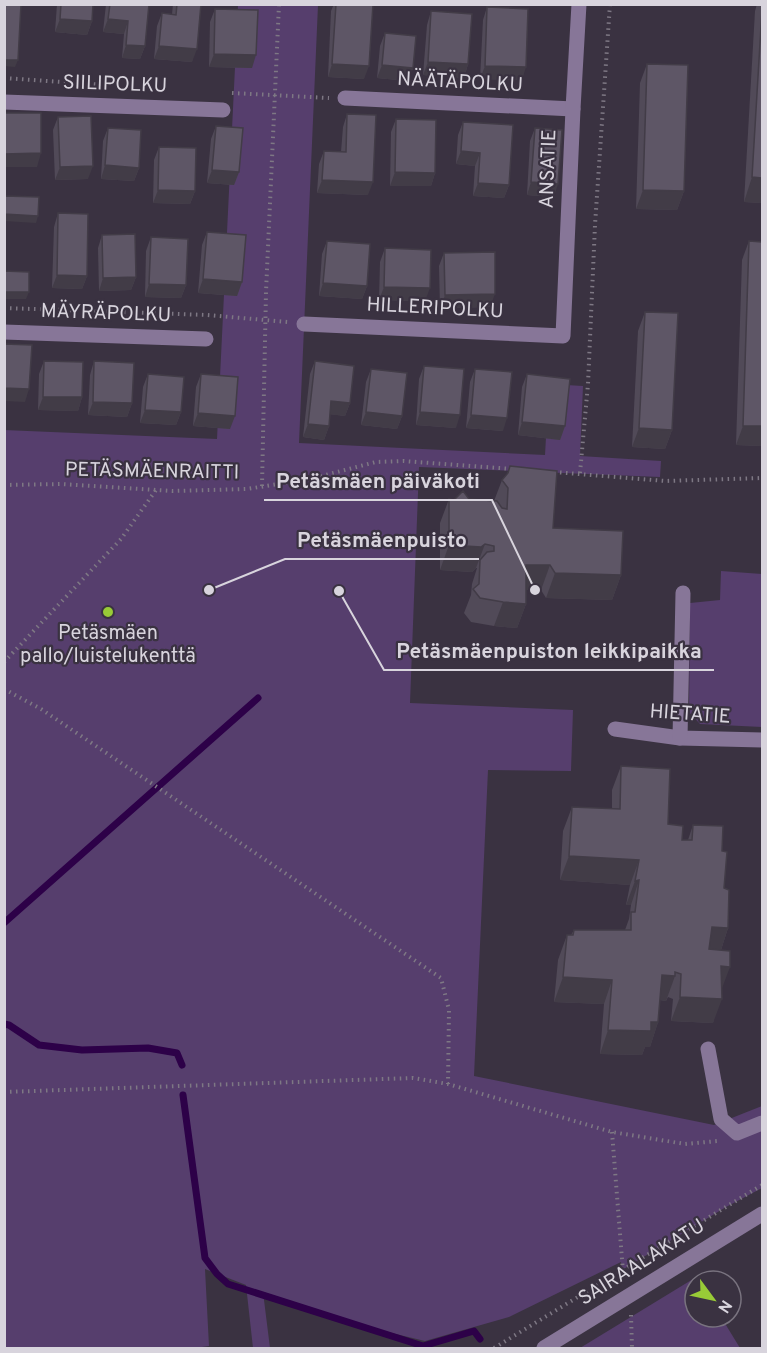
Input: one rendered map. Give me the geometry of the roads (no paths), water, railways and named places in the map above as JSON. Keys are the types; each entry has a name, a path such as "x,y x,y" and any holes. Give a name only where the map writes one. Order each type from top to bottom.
{"street":[{"name":"ANSATIE","path":"563,336 579,4"},
{"name":"NÄÄTÄPOLKU","path":"345,98 573,110"},
{"name":"SIILIPOLKU","path":"4,102 223,110"},
{"name":"HILLERIPOLKU","path":"304,324 563,336"},
{"name":"MÄYRÄPOLKU","path":"4,332 206,339"},
{"path":"680,738 683,593"},
{"name":"HIETATIE","path":"615,729 680,738 762,740"},
{"path":"708,1049 721,1119 737,1133 762,1123"},
{"name":"SAIRAALAKATU","path":"544,1348 762,1214"}],"waterway":[{"path":"4,923 258,698"},
{"path":"4,1024 39,1045 82,1050 148,1048 177,1053 182,1065"},
{"path":"183,1095 205,1258 228,1284 423,1346 474,1331 480,1339"}],"place":[{"name":"Petäsmäenpuisto","path":"209,590"},
{"name":"Petäsmäen päiväkoti","path":"535,590"},
{"name":"Petäsmäenpuiston leikkipaikka","path":"339,591"},
{"name":"Petäsmäen pallo/luistelukenttä","path":"108,612"}]}
